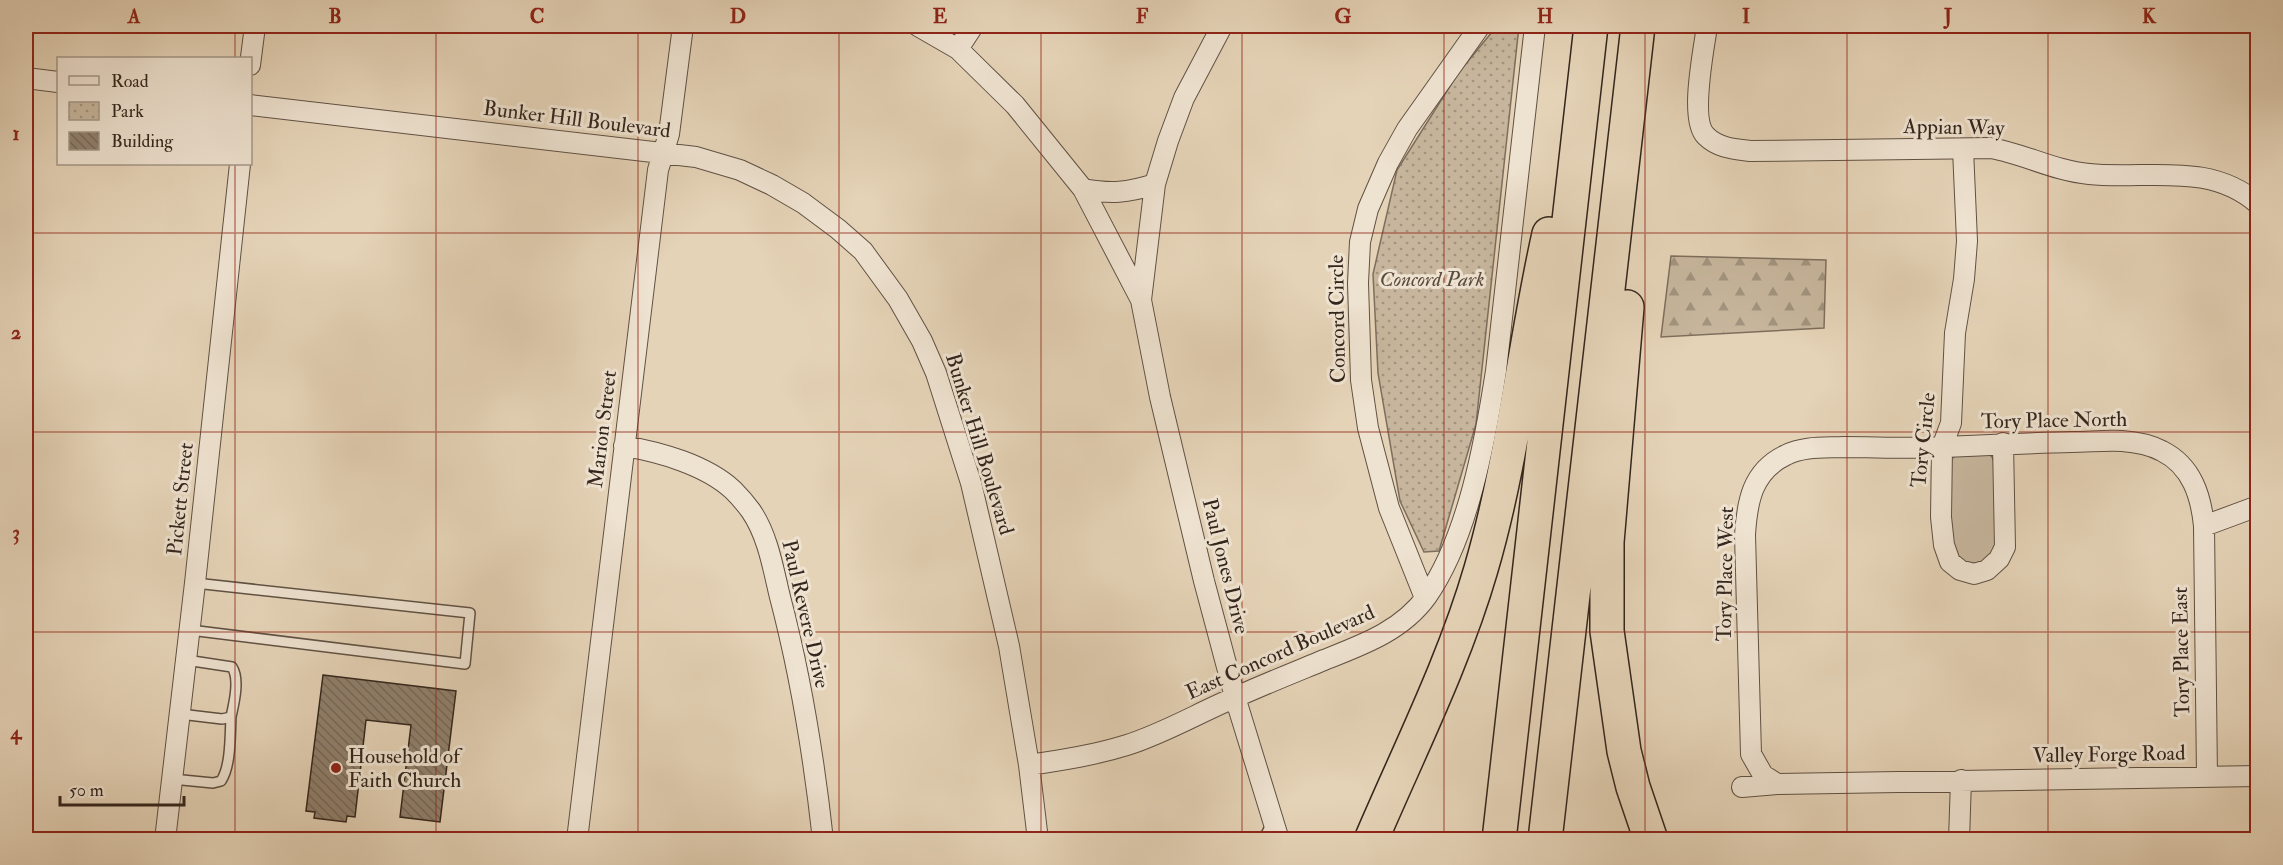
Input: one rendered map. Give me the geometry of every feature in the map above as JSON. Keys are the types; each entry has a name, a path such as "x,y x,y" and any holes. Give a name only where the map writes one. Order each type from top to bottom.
{"highway":[{"path":"1499,840 1591,26"},
{"path":"1545,840 1638,26"},
{"path":"1371,840 1457,639 1481,570 1498,505 1542,268 1562,180 1581,114"},
{"path":"1626,119 1631,245 1607,542 1607,631 1624,751 1633,787 1651,840"}],"street":[{"path":"251,57 255,26"},
{"name":"Marion Street","path":"577,840 658,170 669,134 682,26"},
{"name":"Paul Jones Drive","path":"918,26 958,49 1015,105 1083,189 1141,300 1160,397 1204,581 1235,697 1276,830"},
{"path":"958,49 973,26"},
{"name":"Paul Jones Drive","path":"1141,300 1155,184 1184,98 1222,26"},
{"name":"Concord Circle","path":"1425,597 1389,508 1368,428 1361,380 1358,283 1360,242 1368,209 1388,163 1407,129 1480,26"},
{"name":"East Concord Boulevard","path":"1029,765 1088,756 1166,730 1235,697 1374,640 1403,621 1425,597 1443,570 1454,546 1478,468 1488,421 1496,371 1535,26"},
{"name":"Appian Way","path":"1707,26 1698,110 1704,135 1726,148 1750,151 1990,148 2062,170 2089,174 2189,175 2221,181 2258,204"},
{"path":"26,78 57,82"},
{"name":"Bunker Hill Boulevard","path":"252,105 696,157 740,170 772,185 803,203 863,251 898,299 922,341 936,373 970,483 1009,646 1029,765 1038,840"},
{"name":"Tory Circle","path":"1963,149 1967,241 1964,279 1955,333 1951,423 1942,447 1941,517 1944,545 1950,562 1960,570 1974,574 1987,570 1999,559 2005,547 2003,443"},
{"name":"Pickett Street","path":"165,840 240,165"},
{"path":"1083,189 1108,194 1133,192 1155,184"},
{"name":"Tory Place North","path":"1942,447 2003,443 2119,441 2140,443 2162,451 2185,470 2196,486 2201,501 2204,526"},
{"name":"Paul Revere Drive","path":"624,446 654,451 681,460 707,473 732,489 751,511 768,547 790,636 816,777 823,840"},
{"name":"Tory Place West","path":"1777,784 1763,775 1751,754 1745,535 1747,505 1755,482 1768,467 1785,454 1808,448 1942,447"},
{"path":"2204,526 2258,506"},
{"name":"Tory Place East","path":"2204,526 2207,777"},
{"name":"Valley Forge Road","path":"1742,787 1777,784 1961,780 2258,776"},
{"path":"1959,840 1961,780"}],"lane":[{"path":"190,630 465,664 470,613 195,583"},
{"path":"172,779 213,783 221,781 227,765 235,672 232,667 186,660"},
{"path":"180,714 222,719 231,717"},
{"path":"1263,840 1276,830"}],"green space":[{"name":"Concord Park","path":"1497,26 1519,26 1476,424 1439,551 1424,552 1400,501 1378,373 1373,274 1397,170 1459,72"},
{"path":"1671,256 1826,260 1824,328 1661,337"},
{"path":"1986,451 1992,457 1996,467 1999,537 1995,554 1979,567 1963,564 1949,541 1948,464 1960,454"}],"building":[{"name":"Household of Faith Church","path":"323,675 456,691 440,822 400,817 411,725 366,720 355,817 347,816 346,822 314,818 315,812 306,811"}],"place":[{"name":"Household of Faith Church","path":"336,768"}]}
